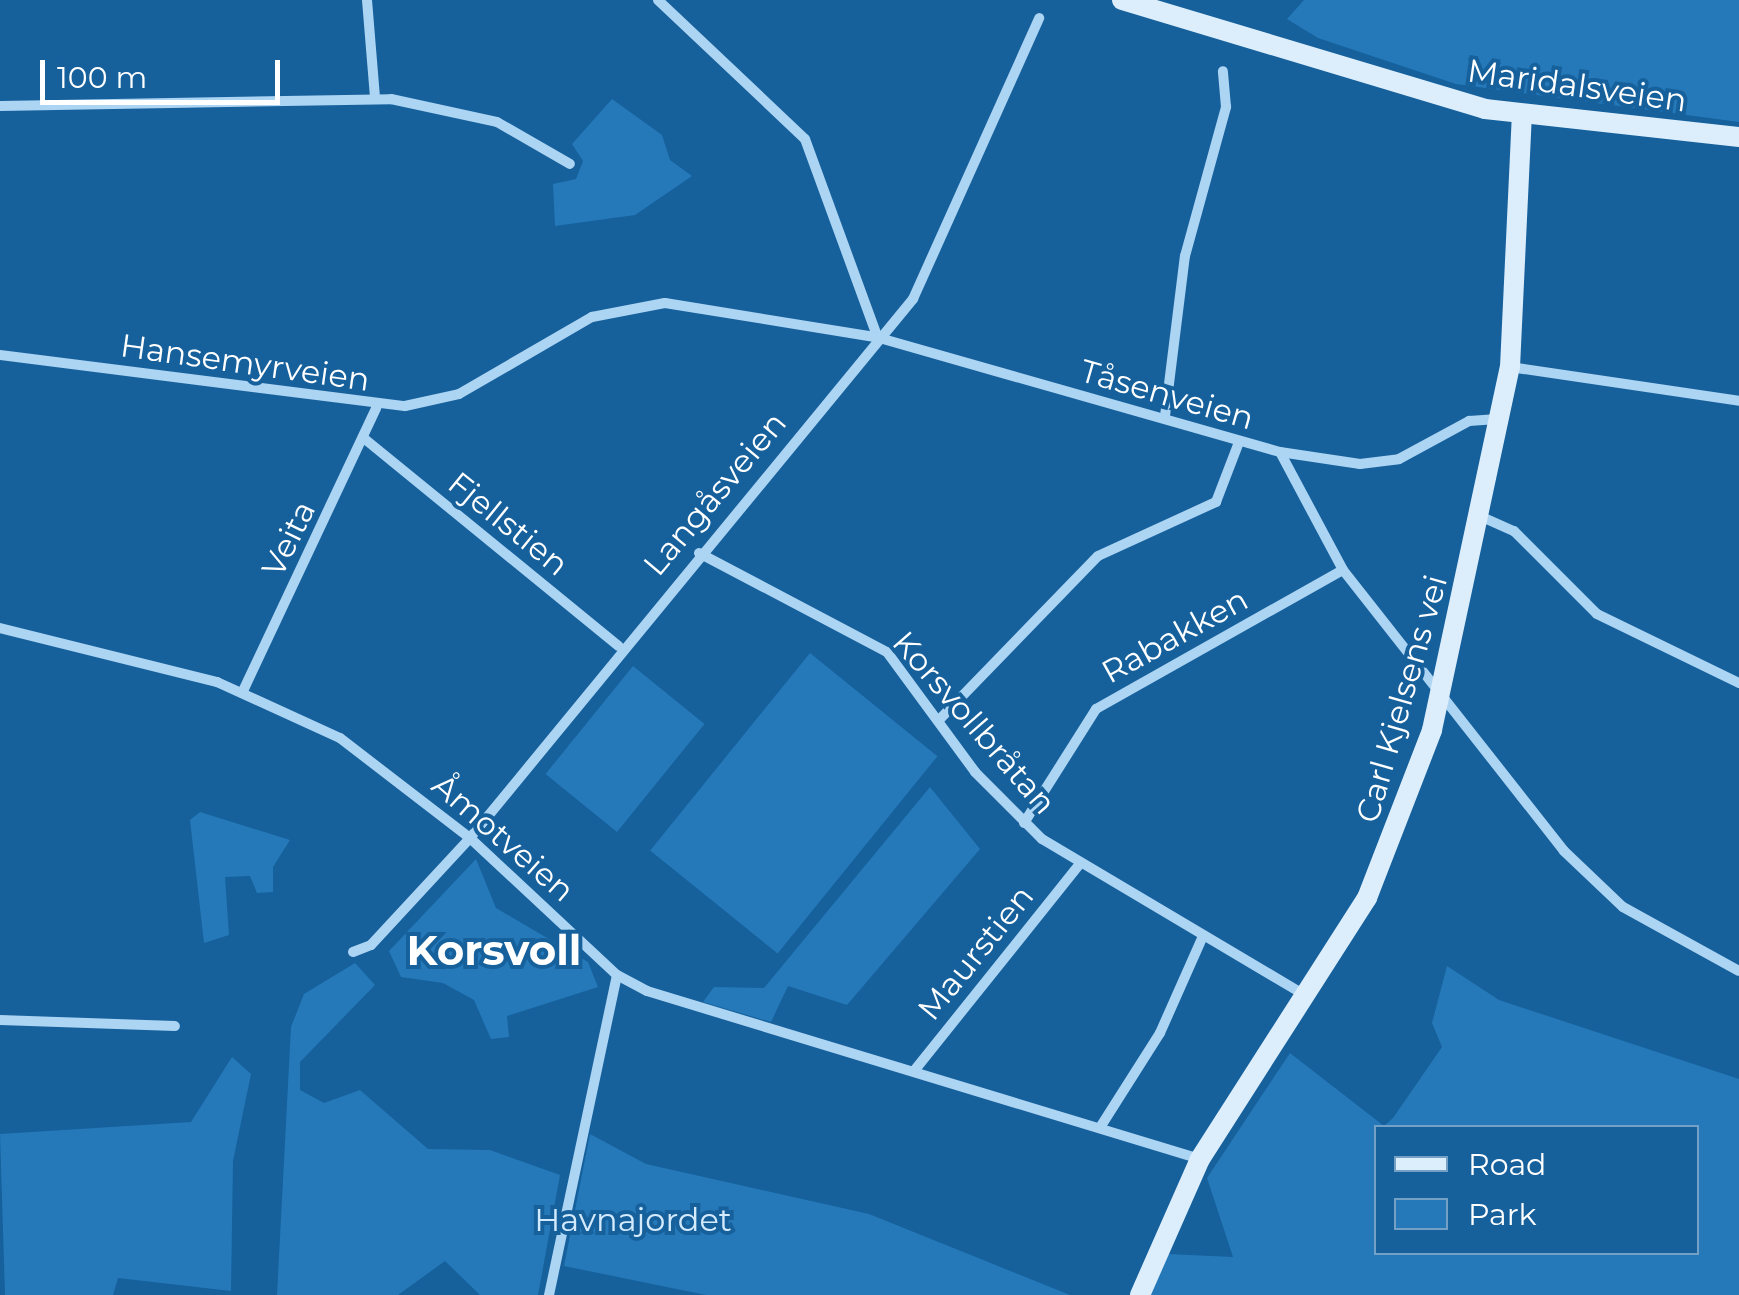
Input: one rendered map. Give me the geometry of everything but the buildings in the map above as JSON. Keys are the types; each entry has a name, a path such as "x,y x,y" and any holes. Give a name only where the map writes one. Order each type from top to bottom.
{"main road":[{"name":"Maridalsveien","path":"1122,0 1171,6 1522,116 1739,137"},
{"name":"Carl Kjelsens vei","path":"1140,1295 1200,1159 1309,998 1387,854 1442,692 1482,517 1510,367 1522,116"}],"street":[{"path":"368,0 375,98"},
{"path":"658,0 805,139 876,337"},
{"name":"Langåsveien","path":"354,952 371,945 470,838 620,646 876,337 942,247 1039,18"},
{"path":"1165,416 1185,256 1226,107 1223,71"},
{"path":"0,106 375,98 497,122 570,164"},
{"name":"Hansemyrveien","path":"0,355 376,408 447,399 592,317 652,303 876,337"},
{"name":"Tåsenveien","path":"876,337 1165,416 1280,452 1342,570 1591,880 1739,971"},
{"path":"1510,367 1739,401"},
{"name":"Veita","path":"243,690 366,440 376,408"},
{"path":"1280,452 1360,464 1398,459 1468,421 1501,420"},
{"name":"Fjellstien","path":"366,440 620,646"},
{"path":"940,720 1098,556 1216,502 1239,442"},
{"path":"1482,517 1514,530 1597,614 1739,683"},
{"name":"Korsvollbråtan","path":"699,553 874,642 1024,823 1078,866 1309,998"},
{"name":"Rabakken","path":"1024,823 1096,709 1342,570"},
{"name":"Åmotveien","path":"0,628 243,690 340,738 470,838 617,975 1200,1159"},
{"name":"Maurstien","path":"914,1071 1078,866"},
{"path":"1100,1126 1160,1033 1202,938"},
{"path":"549,1295 617,975"},
{"path":"0,1020 174,1026"}],"green space":[{"path":"1304,0 1739,0 1739,122 1456,84 1318,38 1287,19"},
{"path":"612,99 662,135 670,160 692,176 635,215 555,226 553,184 576,179 583,161 572,144"},
{"path":"810,653 937,756 778,954 650,850"},
{"path":"633,666 704,724 617,832 546,774"},
{"path":"930,787 980,849 847,1005 788,986 771,1022 703,1002 714,987 764,988"},
{"path":"200,812 290,840 273,867 273,892 257,893 250,876 225,877 229,935 204,943 190,820"},
{"path":"476,859 496,908 588,962 598,987 507,1016 509,1037 491,1039 474,1000 443,983 401,977 389,951"},
{"path":"355,963 375,985 300,1062 300,1090 324,1103 360,1090 428,1149 490,1150 560,1175 538,1295 480,1295 445,1261 398,1295 277,1295 291,1027 304,994"},
{"path":"1447,966 1499,1000 1739,1079 1739,1295 1150,1295 1168,1254 1233,1257 1207,1178 1290,1053 1383,1125 1374,1125 1374,1255 1699,1255 1699,1125 1385,1125 1442,1047 1432,1023"},
{"path":"232,1057 251,1074 233,1161 231,1291 118,1278 113,1295 5,1295 0,1134 191,1122"},
{"name":"Havnajordet","path":"590,1134 646,1164 869,1214 1070,1295 706,1295 564,1266"}],"district":[{"name":"Korsvoll","path":"494,950"}]}
